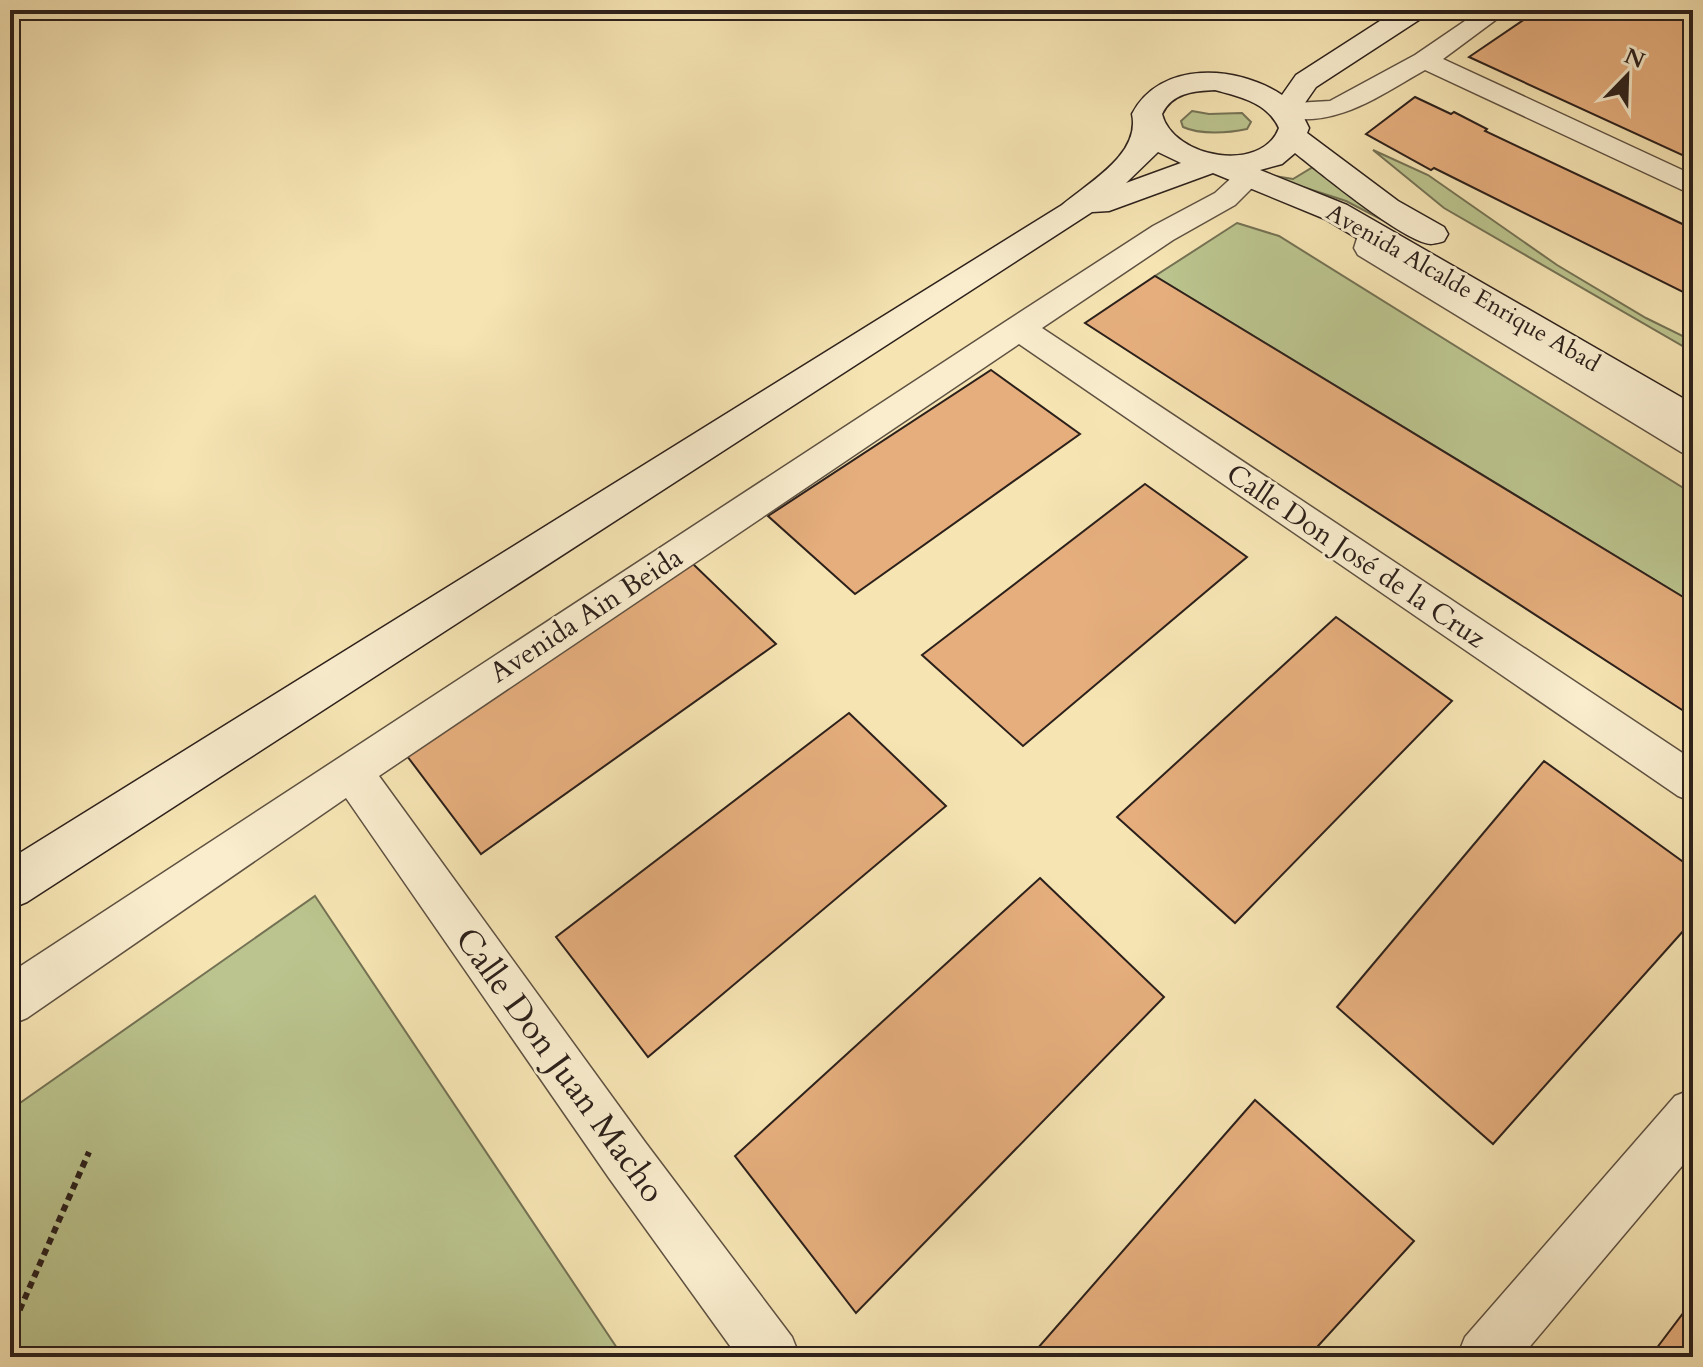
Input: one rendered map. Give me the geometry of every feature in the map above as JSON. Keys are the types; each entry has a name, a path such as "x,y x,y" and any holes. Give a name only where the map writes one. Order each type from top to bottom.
{"main road":[{"path":"1073,212 1150,185 1276,156 1289,102 1374,36 1415,10"},
{"path":"10,886 1073,212 1142,153 1147,114 1152,101 1165,90 1192,82 1216,81 1289,102"},
{"name":"Avenida Alcalde Enrique Abad","path":"1216,81 1245,86 1289,102 1387,208 1693,387"},
{"name":"Avenida Alcalde Enrique Abad","path":"1148,123 1168,146 1336,212 1693,421"}],"street":[{"path":"1289,102 1364,95 1424,60 1497,10"},
{"path":"1424,60 1693,186"},
{"path":"1289,102 1333,128 1353,113 1364,95"},
{"name":"Avenida Ain Beida","path":"10,1001 1019,328 1168,222 1225,199 1226,167"},
{"path":"1150,185 1166,191 1168,222"},
{"path":"1371,233 1369,248 1693,443"},
{"name":"Calle Don José de la Cruz","path":"1019,328 1693,783"},
{"name":"Calle Don Juan Macho","path":"351,771 627,1160 772,1357"},
{"path":"1485,1357 1687,1132"}],"path":[{"path":"10,1332 89,1152"}],"green space":[{"path":"1192,111 1242,113 1251,122 1247,129 1198,131 1183,127 1181,121"},
{"path":"1373,150 1428,175 1557,265 1646,318 1693,341 1693,352 1444,208"},
{"path":"1313,167 1421,240 1346,201 1263,174 1293,179"},
{"path":"1237,223 1279,236 1693,494 1693,603 1155,276"},
{"path":"315,896 623,1357 10,1357 10,1110"}],"building":[{"path":"1538,10 1693,10 1693,160 1469,57"},
{"path":"1415,97 1451,114 1454,112 1487,129 1485,131 1693,229 1693,297 1434,168 1431,170 1366,134"},
{"path":"1155,276 1693,603 1693,717 1085,323"},
{"path":"991,370 1080,434 855,594 768,516"},
{"path":"1145,484 1247,557 1023,746 922,655"},
{"path":"692,563 776,644 481,854 404,752"},
{"path":"1336,617 1452,701 1235,923 1117,817"},
{"path":"849,713 946,806 648,1057 556,937"},
{"path":"1544,761 1693,869 1693,920 1493,1144 1337,1007"},
{"path":"1040,878 1164,997 856,1313 735,1156"},
{"path":"1255,1100 1414,1241 1308,1357 1030,1357"},
{"path":"1693,1300 1693,1357 1650,1357"}]}
